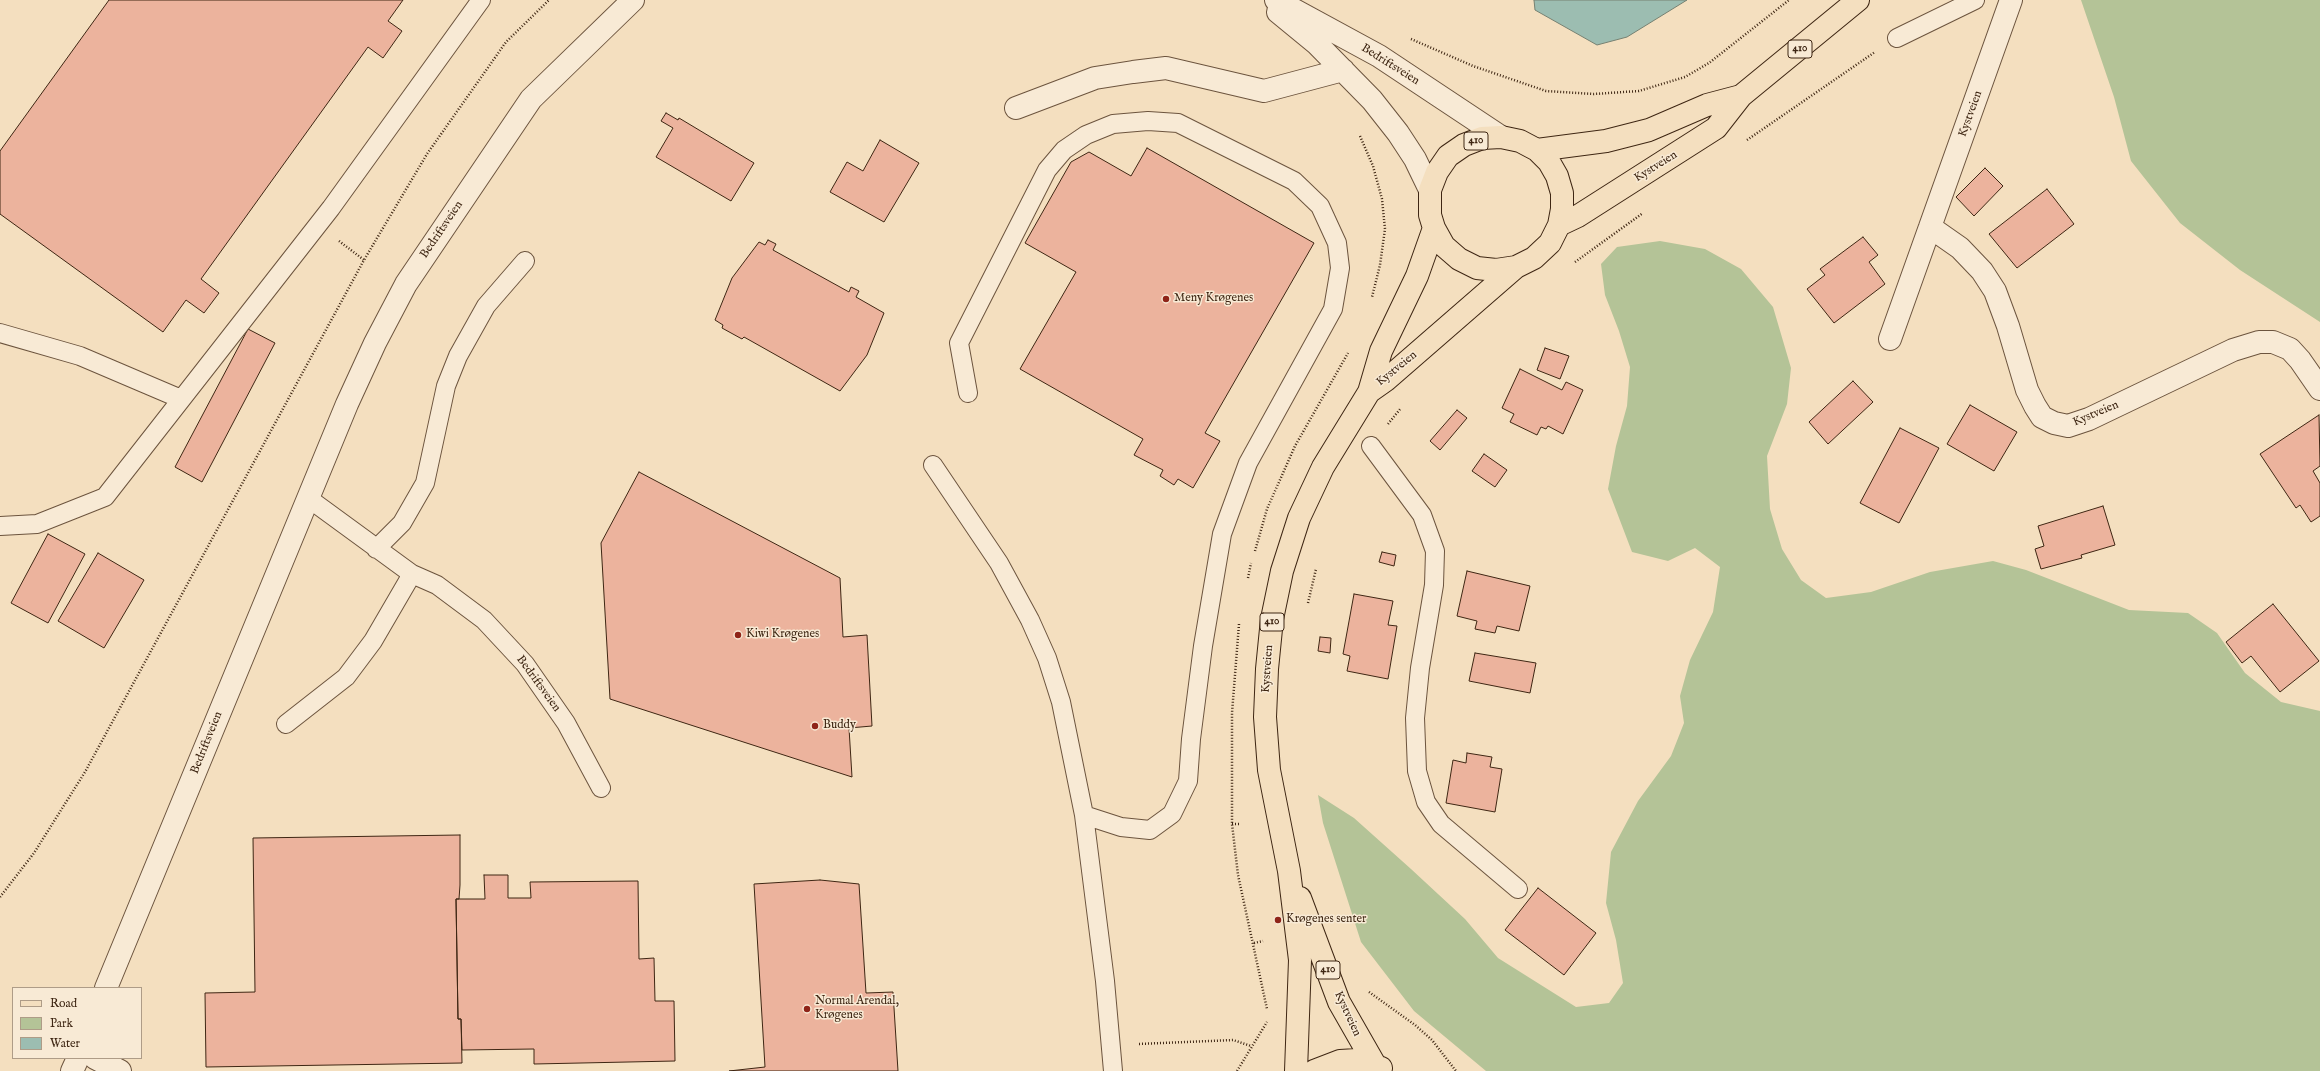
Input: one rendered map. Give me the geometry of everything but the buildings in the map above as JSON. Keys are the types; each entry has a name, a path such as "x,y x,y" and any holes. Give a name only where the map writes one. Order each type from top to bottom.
{"main road":[{"name":"Kystveien","path":"1559,226 1604,200 1716,128 1741,96 1858,0"},
{"name":"Kystveien","path":"1537,150 1606,141 1642,132 1679,119 1707,105 1741,96"},
{"name":"410","path":"1501,137 1520,141 1537,150 1549,162 1557,176 1562,193 1562,209 1559,226 1550,244 1534,258 1516,267 1490,269 1477,268 1458,259 1444,246 1434,228 1430,216 1430,190 1437,172 1448,156 1464,145 1482,138 1501,137"},
{"name":"Kystveien","path":"1296,1071 1300,960 1289,871 1269,770 1265,717 1267,669 1272,619 1282,571 1299,518 1323,467 1369,392 1381,351 1417,276 1434,228"},
{"name":"Kystveien","path":"1369,392 1386,380 1516,267"},
{"name":"Kystveien","path":"1289,871 1339,1002 1380,1068"},
{"name":"410","path":"1314,1071 1340,1061 1358,1060 1380,1068"}],"street":[{"name":"Bedriftsveien","path":"106,987 308,498 372,349 406,284 531,99 633,0"},
{"path":"1264,0 1316,44 1372,100 1416,159 1430,190"},
{"name":"Bedriftsveien","path":"1276,0 1379,56 1501,137"},
{"name":"Kystveien","path":"1890,339 2011,0"},
{"path":"1016,108 1095,78 1166,68 1264,91 1343,70"},
{"name":"Kystveien","path":"1930,227 1960,248 1982,271 1995,291 2006,319 2027,390 2034,406 2042,417 2054,424 2068,426 2089,419 2233,350 2259,342 2274,342 2290,349 2300,360 2320,389"},
{"path":"72,1071 78,1059"},
{"path":"97,1059 120,1071"}],"lane":[{"path":"0,526 37,524 105,497 331,208 481,0"},
{"path":"1897,38 1975,0"},
{"path":"968,394 959,343 1047,170 1064,150 1086,135 1113,124 1148,120 1178,123 1294,181 1320,206 1337,243 1340,268 1333,309 1248,463 1222,534 1203,646 1191,739 1188,780 1172,814 1150,830 1121,827 1084,816"},
{"path":"376,549 402,523 424,483 446,386 458,356 486,306 525,261"},
{"path":"0,333 80,356 181,399"},
{"path":"1371,446 1422,515 1435,552 1434,585 1420,668 1415,718 1417,771 1426,802 1441,824 1518,889"},
{"path":"933,465 999,563 1030,620 1047,658 1061,702 1084,816 1105,981 1113,1071"},
{"name":"Bedriftsveien","path":"308,498 412,574 437,585 484,620 525,664 566,723 601,788"},
{"path":"286,724 346,677 373,641 412,574"}],"path":[{"path":"0,897 34,853 85,772 364,260 426,154 506,42 549,0"},
{"path":"1416,42 1472,66 1546,91 1594,94 1639,90 1685,77 1709,63 1789,0"},
{"path":"1742,143 1897,38"},
{"path":"1571,265 1646,210"},
{"path":"1371,446 1405,402"},
{"path":"1306,610 1317,566"},
{"path":"1232,824 1241,824"},
{"path":"1254,943 1262,941"},
{"path":"1365,987 1373,996 1415,1025 1432,1040 1456,1071"},
{"path":"1237,1071 1251,1046 1260,1036 1268,1019"},
{"path":"1111,1045 1225,1040 1251,1046"}],"green space":[{"path":"2081,0 2320,0 2320,322 2240,270 2180,223 2131,161 2114,97"},
{"path":"1660,241 1705,249 1741,269 1773,307 1791,368 1787,404 1767,456 1770,509 1782,549 1801,580 1826,598 1871,592 1930,572 1993,561 2026,570 2129,610 2188,613 2217,633 2245,673 2281,702 2320,711 2320,1071 1486,1071 1414,1011 1361,942 1323,823 1318,795 1354,818 1411,869 1465,919 1498,958 1576,1007 1609,1003 1623,983 1616,940 1606,903 1611,852 1638,801 1671,756 1684,723 1680,696 1690,660 1713,612 1720,567 1695,548 1668,561 1632,552 1608,489 1616,446 1627,406 1630,367 1619,331 1605,295 1601,264 1617,247"}],"water":[{"path":"1534,0 1687,0 1627,37 1597,45 1535,10"}],"place":[{"name":"Meny Krøgenes","path":"1166,299"},
{"name":"Kiwi Krøgenes","path":"738,635"},
{"name":"Buddy","path":"815,726"},
{"name":"Krøgenes senter","path":"1278,920"},
{"name":"Normal Arendal, Krøgenes","path":"807,1009"}]}
